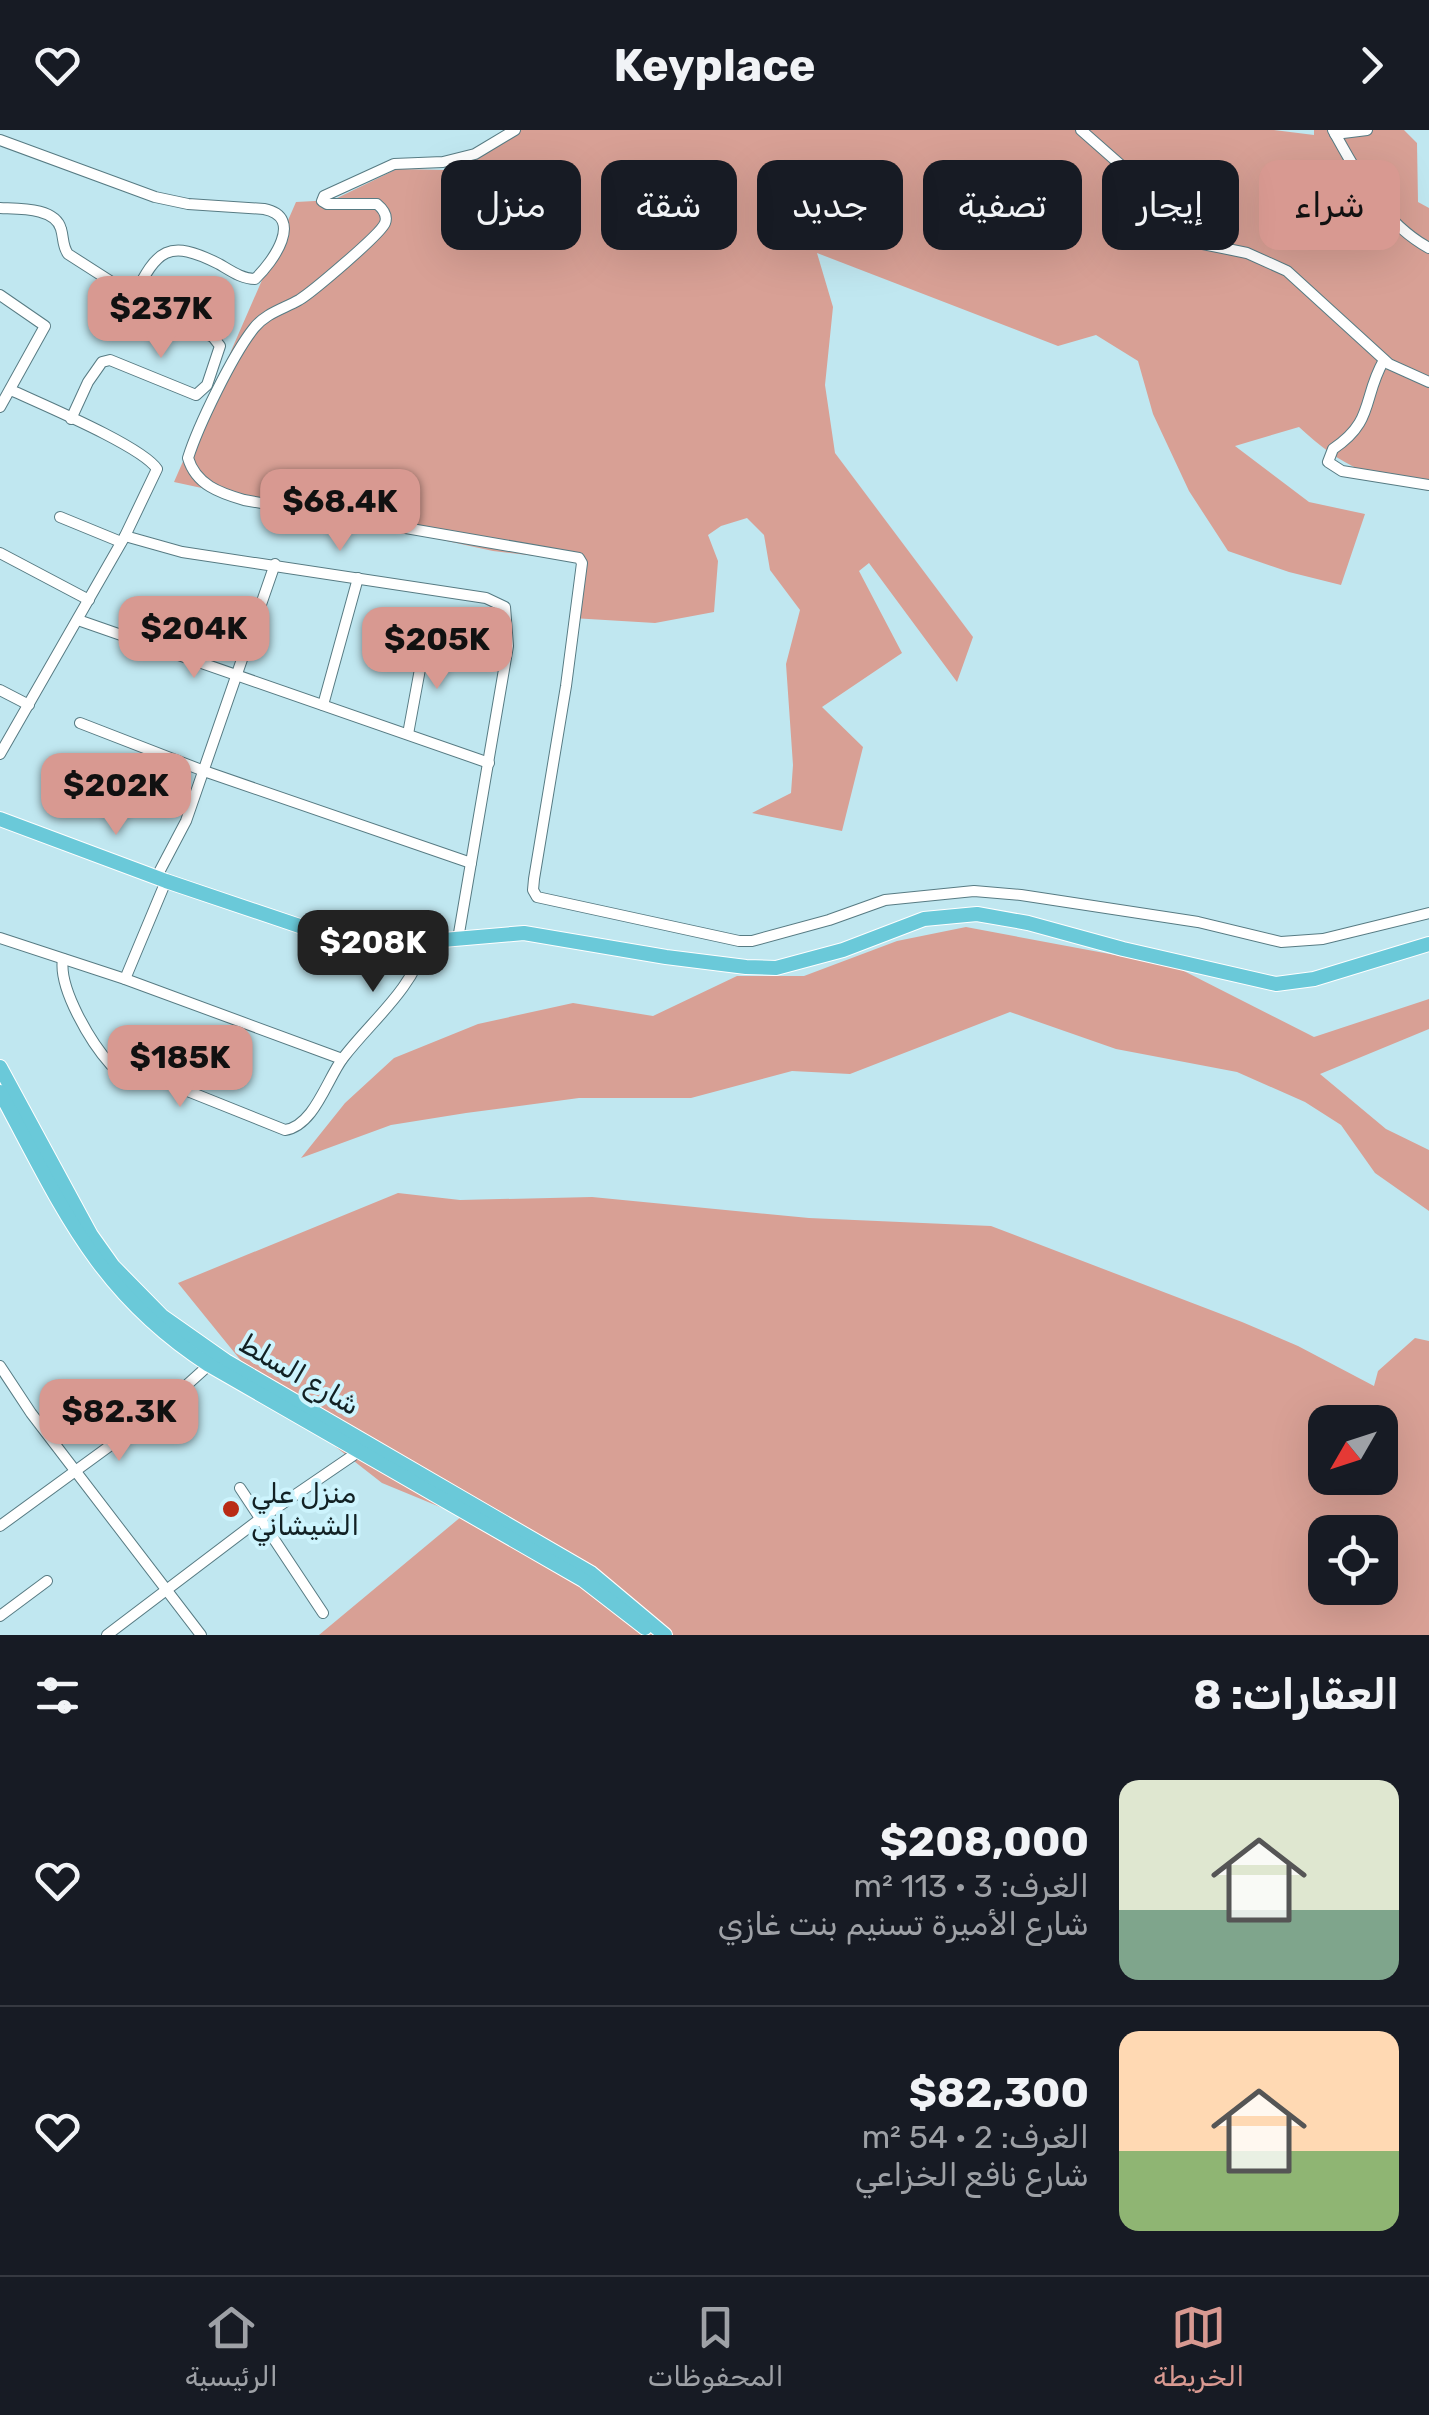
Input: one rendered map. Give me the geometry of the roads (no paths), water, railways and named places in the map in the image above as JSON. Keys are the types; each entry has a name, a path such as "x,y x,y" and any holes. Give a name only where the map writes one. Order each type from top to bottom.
{"main road":[{"path":"0,819 161,880 335,938 373,946 539,934 666,957 776,968 843,950 924,919 976,914 1028,922 1123,949 1276,984 1314,979 1429,944"},
{"name":"شارع السلط","path":"0,1067 91,1235 137,1294 162,1316 226,1361 583,1568 625,1598 665,1635"},
{"name":"شارع السلط","path":"0,1092 64,1214 97,1264 148,1320 209,1365 582,1580 652,1635"}],"street":[{"path":"515,130 475,154 443,162 394,164 322,198 329,205 377,204 385,213 385,223 309,293 272,312 255,327 212,402 188,458 192,470 207,486 244,500 579,558 582,563 566,686 534,879 537,897 739,941 829,920 885,900 974,891 1198,922 1281,942 1323,940 1429,914"},
{"path":"1080,130 1123,167 1181,236 1198,245 1260,257 1288,270 1384,360 1429,382"},
{"path":"1367,130 1334,132 1381,208 1411,238 1429,248"},
{"path":"0,140 155,197 188,204 274,211 282,218 286,230 274,255 255,279 244,278 197,255 172,251 155,258 134,296"},
{"path":"0,208 34,211 53,218 61,228 68,254 217,341 220,351 208,385 201,393 194,396 110,360 102,362 88,382 71,418"},
{"path":"0,295 45,326 0,408"},
{"path":"1384,360 1360,425 1332,449 1328,462 1342,470 1429,484"},
{"path":"0,754 89,600 154,479 156,466 71,418 11,390"},
{"path":"60,517 122,539 182,552 486,598 505,607 508,646 458,939"},
{"path":"0,553 89,600"},
{"path":"126,979 239,675 275,564"},
{"path":"323,705 358,578"},
{"path":"78,620 489,763"},
{"path":"408,734 426,642"},
{"path":"0,690 29,705"},
{"path":"80,722 204,771 471,863"},
{"path":"0,938 126,979 342,1059"},
{"path":"62,959 65,988 111,1064 274,1128 292,1130 304,1120 342,1059 402,992 420,962 426,942"},
{"path":"0,1526 159,1410 209,1365"},
{"path":"0,1366 4,1382 201,1635"},
{"path":"107,1635 260,1518 361,1450"},
{"path":"240,1488 323,1613"},
{"path":"0,1616 48,1581"}],"place":[{"name":"منزل علي الشيشاني","path":"231,1509"}]}
